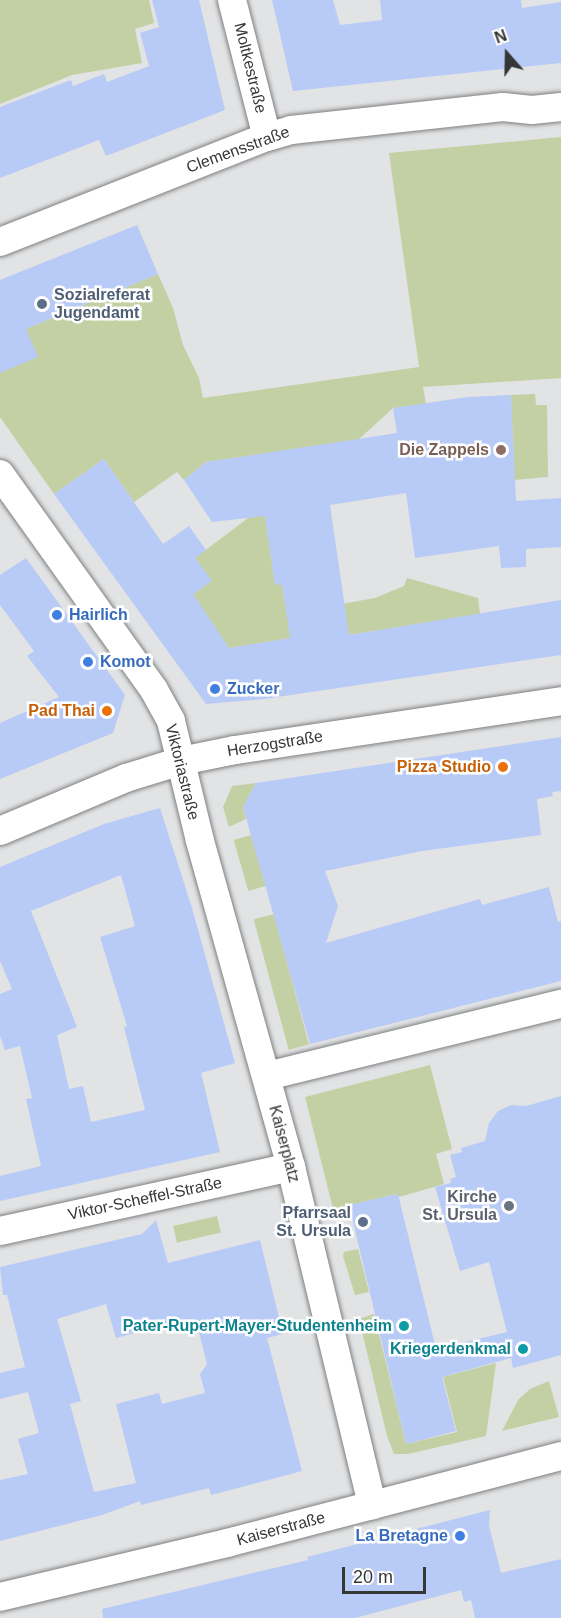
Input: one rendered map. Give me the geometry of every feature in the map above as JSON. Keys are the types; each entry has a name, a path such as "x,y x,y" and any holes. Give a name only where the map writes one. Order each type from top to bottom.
{"street":[{"name":"Moltkestraße","path":"232,0 267,137"},
{"name":"Clemensstraße","path":"0,242 267,137 291,130 503,107 532,110 561,107"},
{"name":"Viktoriastraße","path":"0,474 154,690 171,720 200,841 267,1077"},
{"name":"Herzogstraße","path":"0,831 126,778 181,761 246,748 561,701"},
{"path":"267,1077 561,1004"},
{"name":"Kaiserplatz","path":"267,1077 291,1167 372,1505"},
{"name":"Viktor-Scheffel-Straße","path":"0,1231 291,1167"},
{"name":"Kaiserstraße","path":"0,1597 226,1544 561,1456"}],"green space":[{"path":"0,0 149,0 154,23 135,29 142,63 72,75 0,104"},
{"path":"561,137 561,378 423,387 426,404 393,408 358,440 206,462 184,480 177,472 134,502 104,459 54,494 0,417 0,359 26,329 158,274 173,308 183,345 199,378 203,398 419,367 389,153"},
{"path":"535,394 536,405 547,405 548,477 514,480 511,395"},
{"path":"304,509 267,530 275,584 282,584 291,638 229,648 192,595 211,581 195,558 248,518"},
{"path":"407,578 478,598 480,614 323,639 319,608 375,598 404,586"},
{"path":"256,783 243,807 246,819 229,827 223,807 232,786"},
{"path":"251,835 266,886 248,891 234,840"},
{"path":"274,914 309,1044 289,1050 254,919"},
{"path":"430,1065 452,1149 436,1154 444,1184 399,1197 397,1194 333,1209 305,1097"},
{"path":"217,1216 221,1233 177,1243 173,1226"},
{"path":"358,1249 369,1292 355,1295 343,1256 344,1252"},
{"path":"374,1314 406,1444 457,1432 443,1377 496,1363 486,1436 408,1454 394,1454 387,1436 359,1319"},
{"path":"549,1381 559,1417 502,1431 518,1400 530,1389"}],"building":[{"path":"152,0 199,0 225,110 106,156 99,140 0,178 0,107 71,80 73,86 104,74 107,82 149,66 140,33 159,27"},
{"path":"272,0 333,0 340,25 382,20 380,0 521,0 522,8 561,2 561,63 293,91"},
{"name":"Sozialreferat Jugendamt","path":"137,225 158,274 26,329 38,357 0,373 0,280"},
{"path":"511,395 516,501 561,498 561,547 526,549 526,567 501,568 499,546 415,558 406,493 330,505 349,635 561,600 561,655 264,699 206,704 54,494 104,459 163,544 189,526 206,550 195,558 212,581 193,594 229,648 290,638 282,584 275,585 265,516 212,522 184,480 206,462 397,433 393,408 468,397"},
{"path":"26,558 125,695 113,733 0,779 0,723 59,697 27,656 34,651 0,605 0,575"},
{"path":"561,737 561,791 552,792 553,796 537,799 541,835 422,851 325,871 338,906 326,943 480,899 482,905 549,887 558,922 561,921 561,981 310,1044 243,807 256,783"},
{"path":"160,808 192,908 235,1063 201,1073 220,1152 0,1201 0,1176 41,1166 26,1099 32,1098 20,1046 5,1050 0,1036 0,994 12,989 0,961 0,867 104,824","holes":["121,875 135,926 100,937 127,1026 124,1027 145,1110 91,1122 83,1086 69,1089 57,1035 77,1027 31,911"]},
{"path":"561,1096 561,1355 513,1368 511,1358 442,1377 456,1431 406,1444 349,1205 398,1194 436,1349 507,1332 489,1262 460,1271 435,1187 451,1183 450,1179 456,1177 450,1155 462,1152 461,1148 485,1141 489,1123 498,1111 511,1105 526,1106"},
{"path":"156,1220 168,1263 260,1240 283,1334 267,1338 302,1471 211,1495 209,1488 141,1505 140,1501 102,1515 0,1541 0,1480 28,1474 18,1439 39,1433 28,1392 0,1399 0,1373 25,1367 7,1295 3,1295 0,1267 142,1234","holes":["106,1304 116,1338 175,1322 175,1325 196,1320 207,1364 200,1374 205,1393 162,1404 159,1393 116,1404 136,1483 94,1492 70,1404 81,1401 57,1319"]},
{"path":"490,1510 489,1526 501,1573 561,1559 561,1618 475,1618 471,1600 464,1602 461,1590 355,1618 103,1618 102,1609 308,1560 307,1557"}],"place":[{"name":"Sozialreferat Jugendamt","path":"42,304"},
{"name":"Die Zappels","path":"501,450"},
{"name":"Hairlich","path":"57,615"},
{"name":"Komot","path":"88,662"},
{"name":"Zucker","path":"215,689"},
{"name":"Pad Thai","path":"107,711"},
{"name":"Pizza Studio","path":"503,767"},
{"name":"Kirche St. Ursula","path":"509,1206"},
{"name":"Pfarrsaal St. Ursula","path":"363,1222"},
{"name":"Pater-Rupert-Mayer-Studentenheim","path":"404,1326"},
{"name":"Kriegerdenkmal","path":"523,1349"},
{"name":"La Bretagne","path":"460,1536"}]}
